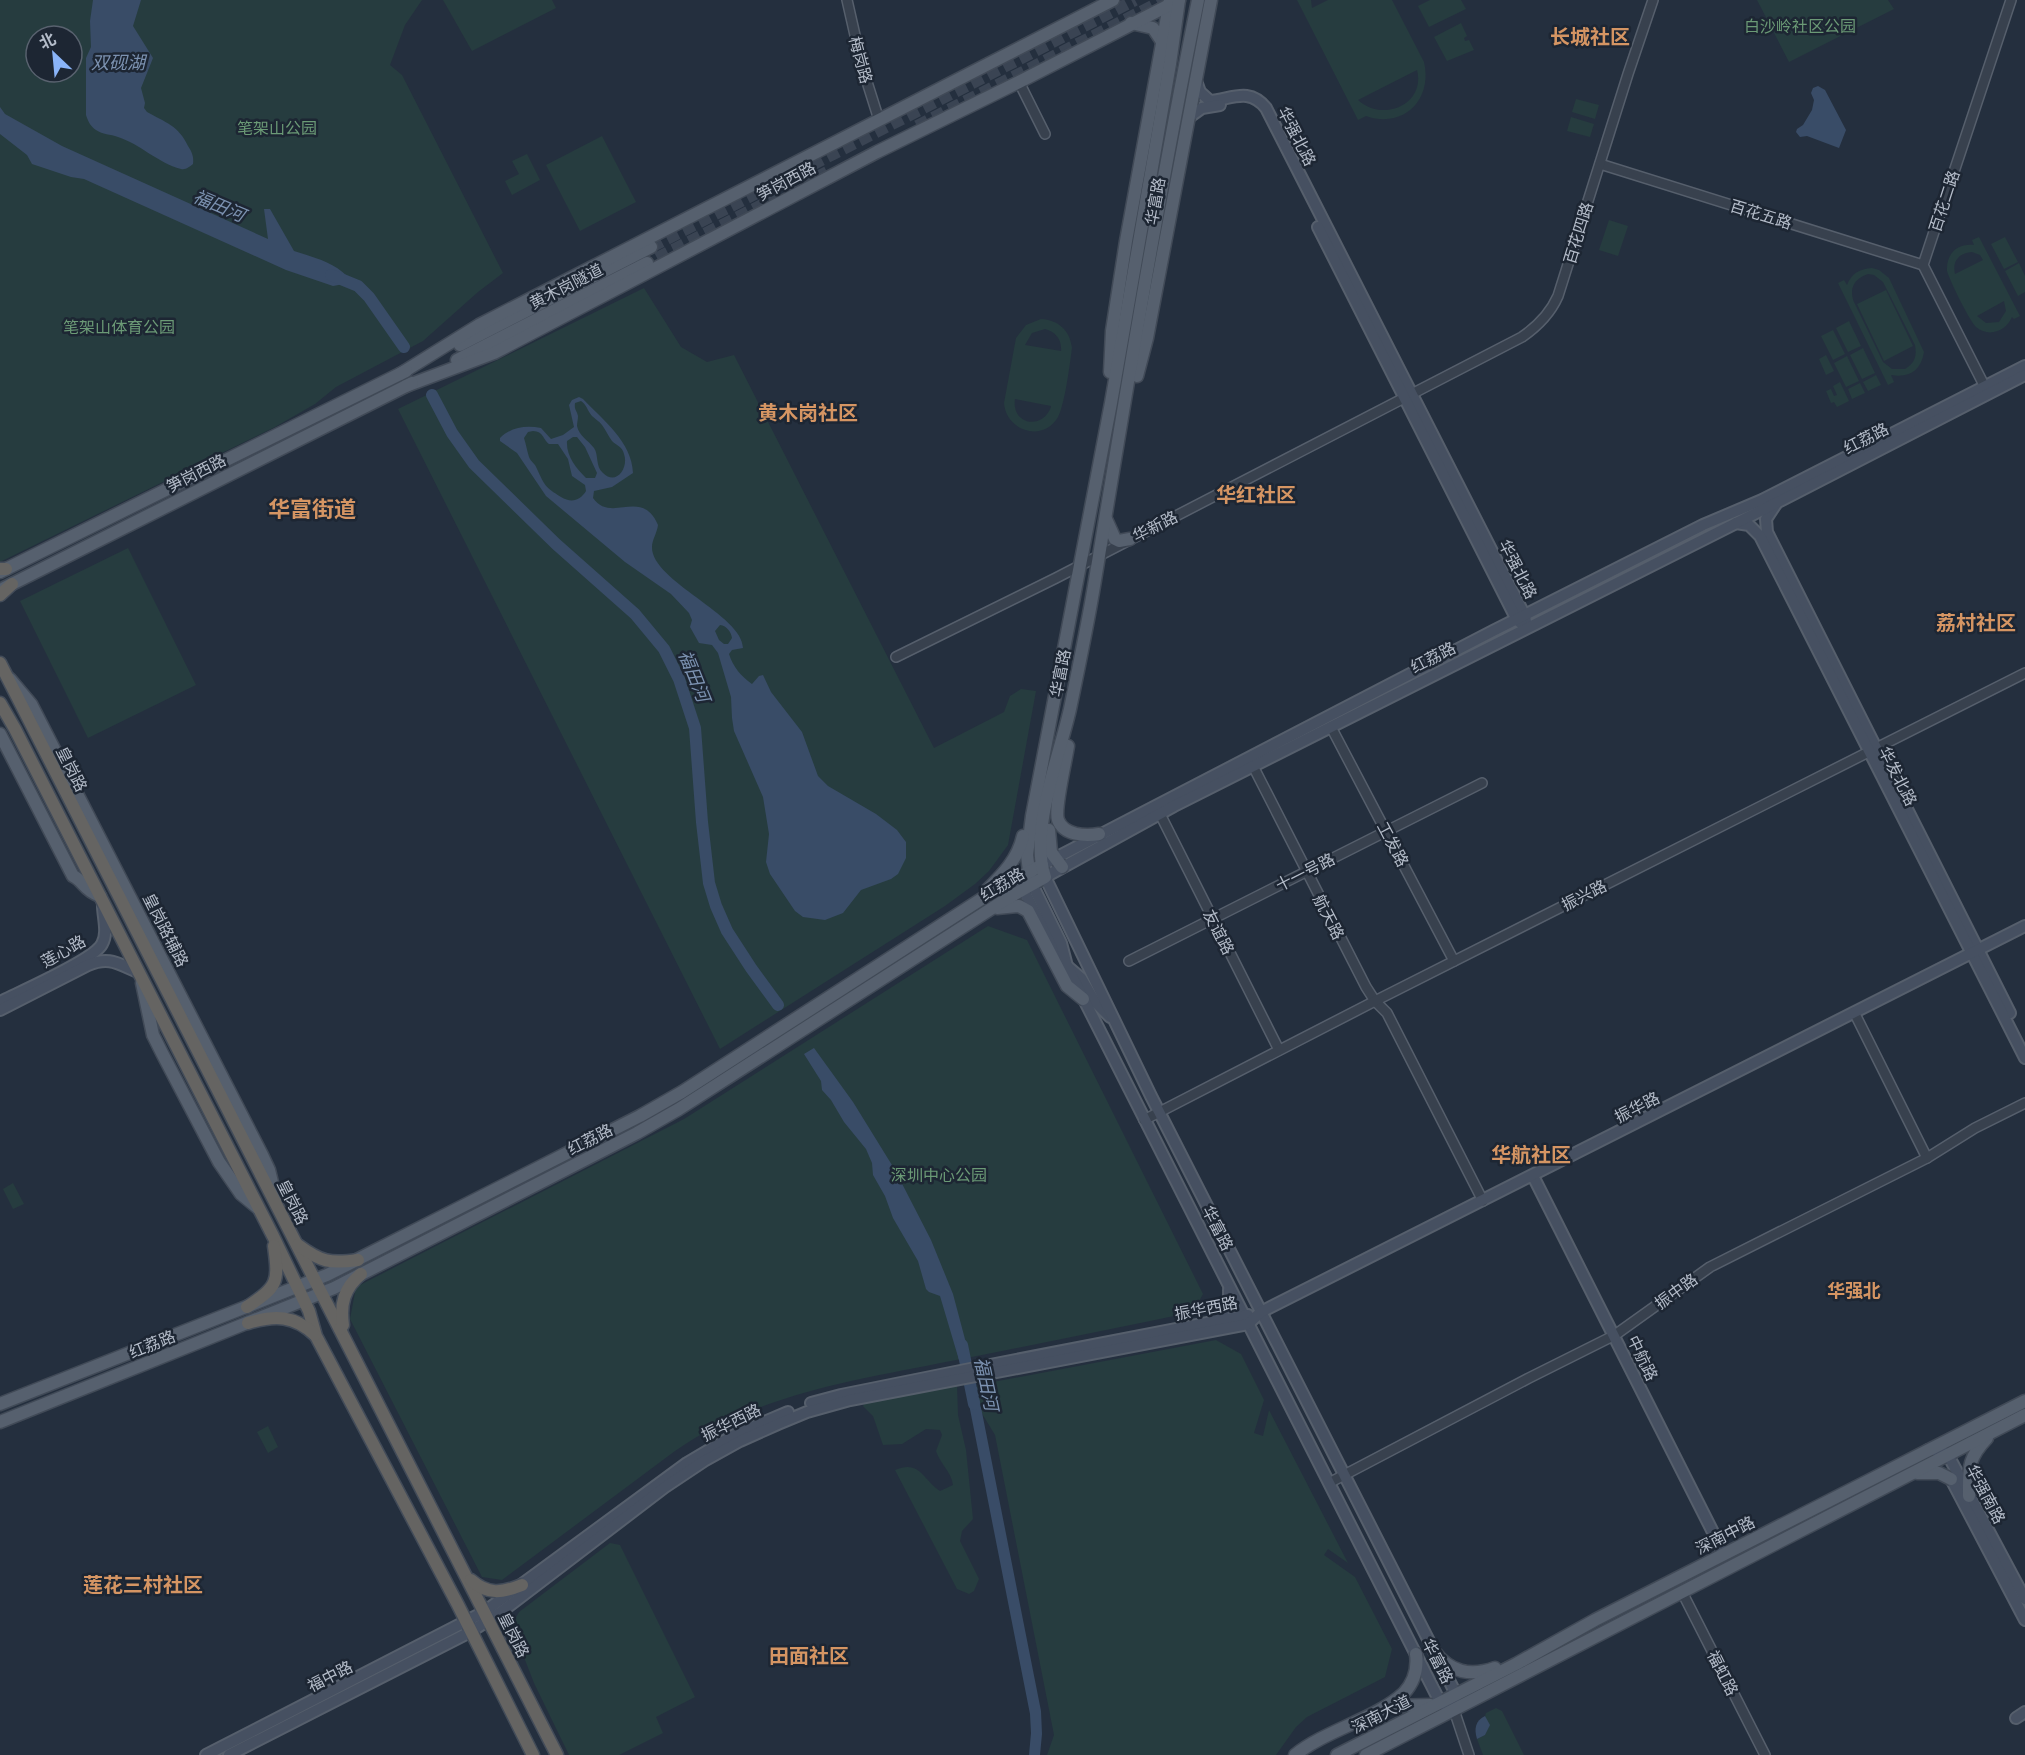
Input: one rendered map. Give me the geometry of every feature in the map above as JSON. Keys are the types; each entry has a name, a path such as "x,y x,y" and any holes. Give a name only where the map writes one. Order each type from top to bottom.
{"highway":[{"path":"0,595 12,584"},
{"name":"皇岗路","path":"3,668 557,1755"},
{"name":"皇岗路","path":"0,703 273,1236 304,1301 316,1336 533,1755"},
{"path":"247,1307 270,1290 276,1281 277,1264 273,1236"},
{"path":"295,1242 323,1261 358,1260"},
{"path":"342,1335 340,1328 343,1325 341,1309 344,1297 353,1281 361,1274"},
{"path":"248,1323 274,1318 293,1320 304,1324 316,1336"},
{"path":"467,1576 482,1589 495,1593 522,1585"}],"main road":[{"name":"笋岗西路","path":"400,374 479,325 1113,0"},
{"name":"华富路","path":"1067,966 1440,1702 1454,1710 1456,1694 1160,1113 1043,871 1041,836 1054,768 1070,707 1105,523 1173,122 1198,0"},
{"name":"华富路","path":"1125,405 1137,378 1147,338 1211,0"},
{"name":"笋岗西路","path":"406,386 494,353 877,152 1019,82 1172,1"},
{"name":"华富路","path":"1111,403 1112,331 1126,241 1172,1"},
{"name":"华富路","path":"1115,1021 1095,1002 1077,974 1057,954 1028,882 1028,849 1032,816 1111,403 1159,121 1172,1"},
{"path":"1131,23 1153,28 1163,43"},
{"name":"华强北路","path":"1196,81 1200,92 1210,101 1249,95 1261,101 1266,108 1527,628"},
{"name":"华强北路","path":"1188,118 1202,108 1246,100 1254,103 1258,108 1409,396"},
{"name":"黄木岗隧道","path":"486,338 654,253"},
{"name":"笋岗西路","path":"0,590 406,386 486,338"},
{"name":"笋岗西路","path":"2,570 400,374 486,338"},
{"name":"红荔路","path":"0,1422 321,1294 663,1119 990,910 1043,871 1782,500 1986,390 2025,366"},
{"name":"红荔路","path":"1058,863 1099,834 1714,520 1762,500 1986,390 2025,375"},
{"path":"359,394 365,406"},
{"name":"华发北路","path":"1782,500 1768,514 1767,532 1873,750"},
{"path":"1087,524 1105,523 1115,539 1119,541 1130,539"},
{"name":"华发北路","path":"1733,524 1747,524 1760,536 1873,750 1975,951 2025,1058"},
{"name":"华富路","path":"1056,698 1057,719 1053,748 1056,790 1049,839 1058,863"},
{"path":"1070,707 1069,738 1058,820 1060,824 1080,835 1099,834"},
{"path":"0,734 67,867 84,888 101,899"},
{"path":"971,906 1011,864 1032,816"},
{"name":"红荔路","path":"0,1404 298,1288 358,1260 660,1105 971,906 1016,879 1028,882"},
{"name":"莲心路","path":"0,1002 84,959 100,947 105,935 101,899"},
{"path":"990,910 1019,906 1028,911 1067,986 1083,999"},
{"name":"振华路","path":"1261,1312 2025,926"},
{"name":"华发北路","path":"1975,951 2025,1042"},
{"name":"莲心路","path":"0,1010 87,965 103,960 119,963 140,975"},
{"name":"中航路","path":"1533,1176 1724,1554"},
{"path":"1209,1323 1227,1307 1230,1294 1228,1286"},
{"name":"振华西路","path":"986,1369 1246,1320 1261,1312"},
{"name":"振华西路","path":"468,1627 486,1617 704,1461 740,1441 787,1420 820,1408 986,1369 1209,1323 1246,1320"},
{"name":"振华西路","path":"486,1617 522,1585 687,1462 736,1434 775,1417 830,1398 947,1378"},
{"name":"深南中路","path":"1440,1702 2025,1401"},
{"name":"深南中路","path":"1454,1710 2025,1415"},
{"path":"1969,1496 1970,1463 1979,1446 1992,1432"},
{"name":"华强南路","path":"1928,1450 1940,1450 1948,1455 2025,1599"},
{"path":"1912,1473 1939,1473 1951,1479"},
{"name":"华强南路","path":"1951,1479 2025,1620"},
{"name":"福中路","path":"206,1755 468,1627"},
{"name":"福中路","path":"229,1755 468,1627"},
{"path":"1434,1651 1450,1667 1466,1673 1484,1672 1503,1665 1516,1664"},
{"path":"1295,1755 1309,1744 1385,1706 1398,1697 1409,1686 1416,1673 1416,1654"},
{"path":"1385,1706 1424,1705 1440,1702"},
{"name":"深南大道","path":"1337,1755 1440,1702"},
{"name":"深南大道","path":"1366,1755 1454,1710"}],"street":[{"name":"梅岗路","path":"847,0 862,66 879,120"},
{"name":"百花四路","path":"1409,396 1521,337 1546,316 1558,296 1653,0"},
{"name":"百花二路","path":"1923,265 2011,0"},
{"path":"1019,82 1045,134"},
{"name":"百花五路","path":"1600,164 1923,265"},
{"path":"1923,265 1986,390"},
{"name":"华新路","path":"896,657 1409,396"},
{"name":"振兴路","path":"1144,1120 2025,673"},
{"name":"工发路","path":"1331,727 1454,961"},
{"name":"航天路","path":"1253,766 1306,872 1375,1001"},
{"name":"十一号路","path":"1129,961 1482,783"},
{"name":"友谊路","path":"1160,814 1279,1050"},
{"path":"1375,1001 1387,1013 1483,1201"},
{"path":"1854,1012 1927,1158"},
{"name":"振中路","path":"1329,1483 1615,1335 1710,1267 1927,1158 1975,1128 2025,1103"},
{"name":"福虹路","path":"1679,1593 1758,1755"},
{"name":"福虹路","path":"1679,1593 1765,1755"},
{"path":"1454,1710 1469,1755"}],"green space":[{"name":"笔架山公园","path":"0,0 422,0 405,25 390,65 402,75 503,273 423,341 336,387 315,404 275,427 0,562"},
{"path":"443,0 552,0 556,8 472,51"},
{"path":"1297,0 1311,0 1312,8 1328,0 1392,0 1424,62 1426,76 1424,88 1412,108 1403,115 1392,118 1379,119 1366,116 1358,120","holes":["1417,70 1418,82 1409,100 1390,110 1368,107 1358,100"]},
{"path":"1430,0 1461,0 1466,9 1429,27 1418,6"},
{"name":"白沙岭社区公园","path":"1757,0 1888,0 1894,9 1789,62"},
{"path":"1461,23 1467,36 1464,38 1465,41 1469,40 1474,50 1447,61 1434,37"},
{"path":"1576,99 1599,105 1595,119 1572,112"},
{"path":"1571,117 1594,124 1590,137 1567,131"},
{"path":"602,136 636,202 580,231 546,165"},
{"path":"527,154 540,180 512,195 505,181 519,174 512,161"},
{"path":"1609,220 1628,226 1618,256 1599,250"},
{"path":"1979,237 2020,316 2014,319 2012,317 2006,326 1997,331 1986,332 1976,327 1947,271 1948,259 1954,251 1962,246 1974,245 1972,240","holes":["1972,252 1980,255 1983,260 1955,274 1957,258","2004,301 2006,311 1999,322 1986,323 1977,316"]},
{"path":"2005,237 2018,262 2004,269 1991,244"},
{"path":"2019,263 2025,276 2025,292 2018,296 2005,271"},
{"path":"1867,269 1879,270 1889,278 1924,352 1920,364 1913,372 1897,376 1891,375 1894,382 1888,385 1838,283 1844,280 1847,285 1851,277","holes":["1868,274 1874,275 1883,282 1915,345 1915,359 1905,369 1892,369 1883,362 1854,302 1852,292 1856,281"]},
{"path":"644,288 681,347 707,362 734,355 934,748 1004,712 1010,696 1021,689 1036,691 1008,845 989,871 945,906 720,1049 398,409"},
{"path":"1886,290 1913,346 1884,361 1857,304"},
{"path":"1041,319 1053,321 1066,331 1071,342 1072,348 1061,411 1051,425 1044,430 1026,430 1018,427 1006,413 1004,403 1016,338 1026,325","holes":["1045,329 1057,337 1061,351 1025,345 1032,333","1015,399 1051,406 1051,407 1047,415 1041,419 1035,422 1028,421 1022,419 1018,414"]},
{"path":"1849,321 1861,346 1848,352 1836,328"},
{"path":"1833,330 1845,354 1833,360 1821,336"},
{"path":"1863,348 1875,373 1862,379 1850,355"},
{"path":"1826,355 1834,371 1826,375 1819,359"},
{"path":"1847,356 1859,381 1846,387 1834,363"},
{"path":"1876,375 1881,385 1868,391 1863,382"},
{"path":"1840,382 1849,401 1837,407 1834,402 1831,403 1826,391 1831,389 1834,396 1837,395 1833,386"},
{"path":"1860,383 1865,393 1852,399 1848,389"},
{"path":"128,548 196,685 88,738 20,601"},
{"name":"深圳中心公园","path":"988,926 1027,940 1203,1294 1193,1312 879,1375 773,1402 707,1432 675,1451 502,1580 482,1577 350,1319 356,1287 684,1119"},
{"path":"13,1183 24,1204 13,1209 3,1189"},
{"path":"1216,1340 1241,1354 1264,1400 1254,1433 1263,1436 1269,1410 1348,1563 1328,1549 1324,1555 1355,1577 1392,1649 1385,1677 1307,1717 1296,1727 1276,1755 1047,1755 1054,1735 995,1435 981,1412 977,1385"},
{"path":"957,1385 958,1415 966,1450 973,1519 962,1531 960,1541 979,1579 974,1591 969,1594 957,1589 895,1470 903,1467 916,1469 940,1491 953,1485 936,1451 942,1435 940,1430 926,1429 902,1444 883,1445 873,1416 863,1406 866,1401"},
{"path":"268,1426 278,1447 268,1453 257,1432"},
{"path":"610,1543 620,1545 695,1697 656,1717 663,1733 619,1755 569,1755 534,1683 513,1629 514,1621 519,1612"},
{"path":"1496,1708 1502,1711 1524,1755 1483,1755 1477,1739 1485,1735 1489,1726 1486,1713"}],"water":[{"name":"双砚湖","path":"93,0 141,0 133,26 153,58 141,88 144,108 171,125 184,139 192,152 193,159 193,164 187,168 181,169 173,166 126,140 99,132 90,123 86,115 86,58 91,47 90,21"},
{"path":"1818,86 1825,90 1846,130 1839,148 1807,136 1800,137 1796,132 1812,110 1814,100 1811,93 1813,88"},
{"path":"0,107 5,114 62,146 268,239 264,209 270,209 294,251 335,267 347,276 344,284 333,286 286,270 84,179 32,164 27,155 0,134"},
{"path":"579,397 583,399 607,423 628,451 631,462 633,473 612,487 594,491 593,498 600,505 608,508 644,508 651,514 658,525 652,547 656,560 680,585 729,623 739,636 743,648 732,650 729,654 733,663 752,684 763,675 771,692 802,732 818,776 828,786 876,814 897,830 906,842 906,858 898,874 891,879 861,890 843,913 825,920 803,917 795,911 770,874 766,862 769,834 763,797 734,731 731,697 718,653 712,645 699,643 690,627 692,620 689,613 671,594 625,562 546,496 517,453 500,441 500,438 509,431 524,427 541,428 551,439 563,435 574,427 569,405 572,400","holes":["581,401 602,425 612,441 622,449 625,465 617,476 608,476 601,470 594,448 578,429 575,403","528,432 539,433 549,444 558,444 568,459 572,476 585,485 586,491 581,497 568,500 546,486 529,457 524,438","577,437 585,447 597,473 595,478 586,478 575,466 568,452 567,441","720,625 728,630 732,638 728,644 724,644 719,640 715,631"]},
{"path":"814,1048 853,1102 895,1170 931,1240 953,1294 970,1358 959,1360 940,1296 926,1289 918,1261 893,1218 885,1196 873,1175 872,1163 866,1149 822,1090 821,1081 804,1054"},
{"path":"977,1387 1041,1711 1040,1755 1029,1755 1030,1714 966,1389"},
{"path":"1485,1716 1490,1725 1485,1735 1477,1739 1476,1726"}],"waterway":[{"name":"福田河","path":"331,275 358,286 369,297 404,347"},
{"name":"福田河","path":"432,395 452,433 474,464 556,544 635,614 664,649 679,679 695,728 709,883 716,906 727,931 778,1005"},
{"name":"福田河","path":"962,1345 974,1404"}],"tunnel":[{"path":"651,247 1135,0"},
{"path":"917,126 1164,0"},
{"path":"657,258 827,172"}],"district":[{"name":"长城社区","path":"1590,37"},
{"name":"黄木岗社区","path":"808,413"},
{"name":"华红社区","path":"1256,495"},
{"name":"华富街道","path":"312,509"},
{"name":"荔村社区","path":"1976,623"},
{"name":"华航社区","path":"1531,1155"},
{"name":"华强北","path":"1854,1291"},
{"name":"莲花三村社区","path":"143,1585"},
{"name":"田面社区","path":"809,1656"}],"park label":[{"name":"笔架山体育公园","path":"119,327"}]}
